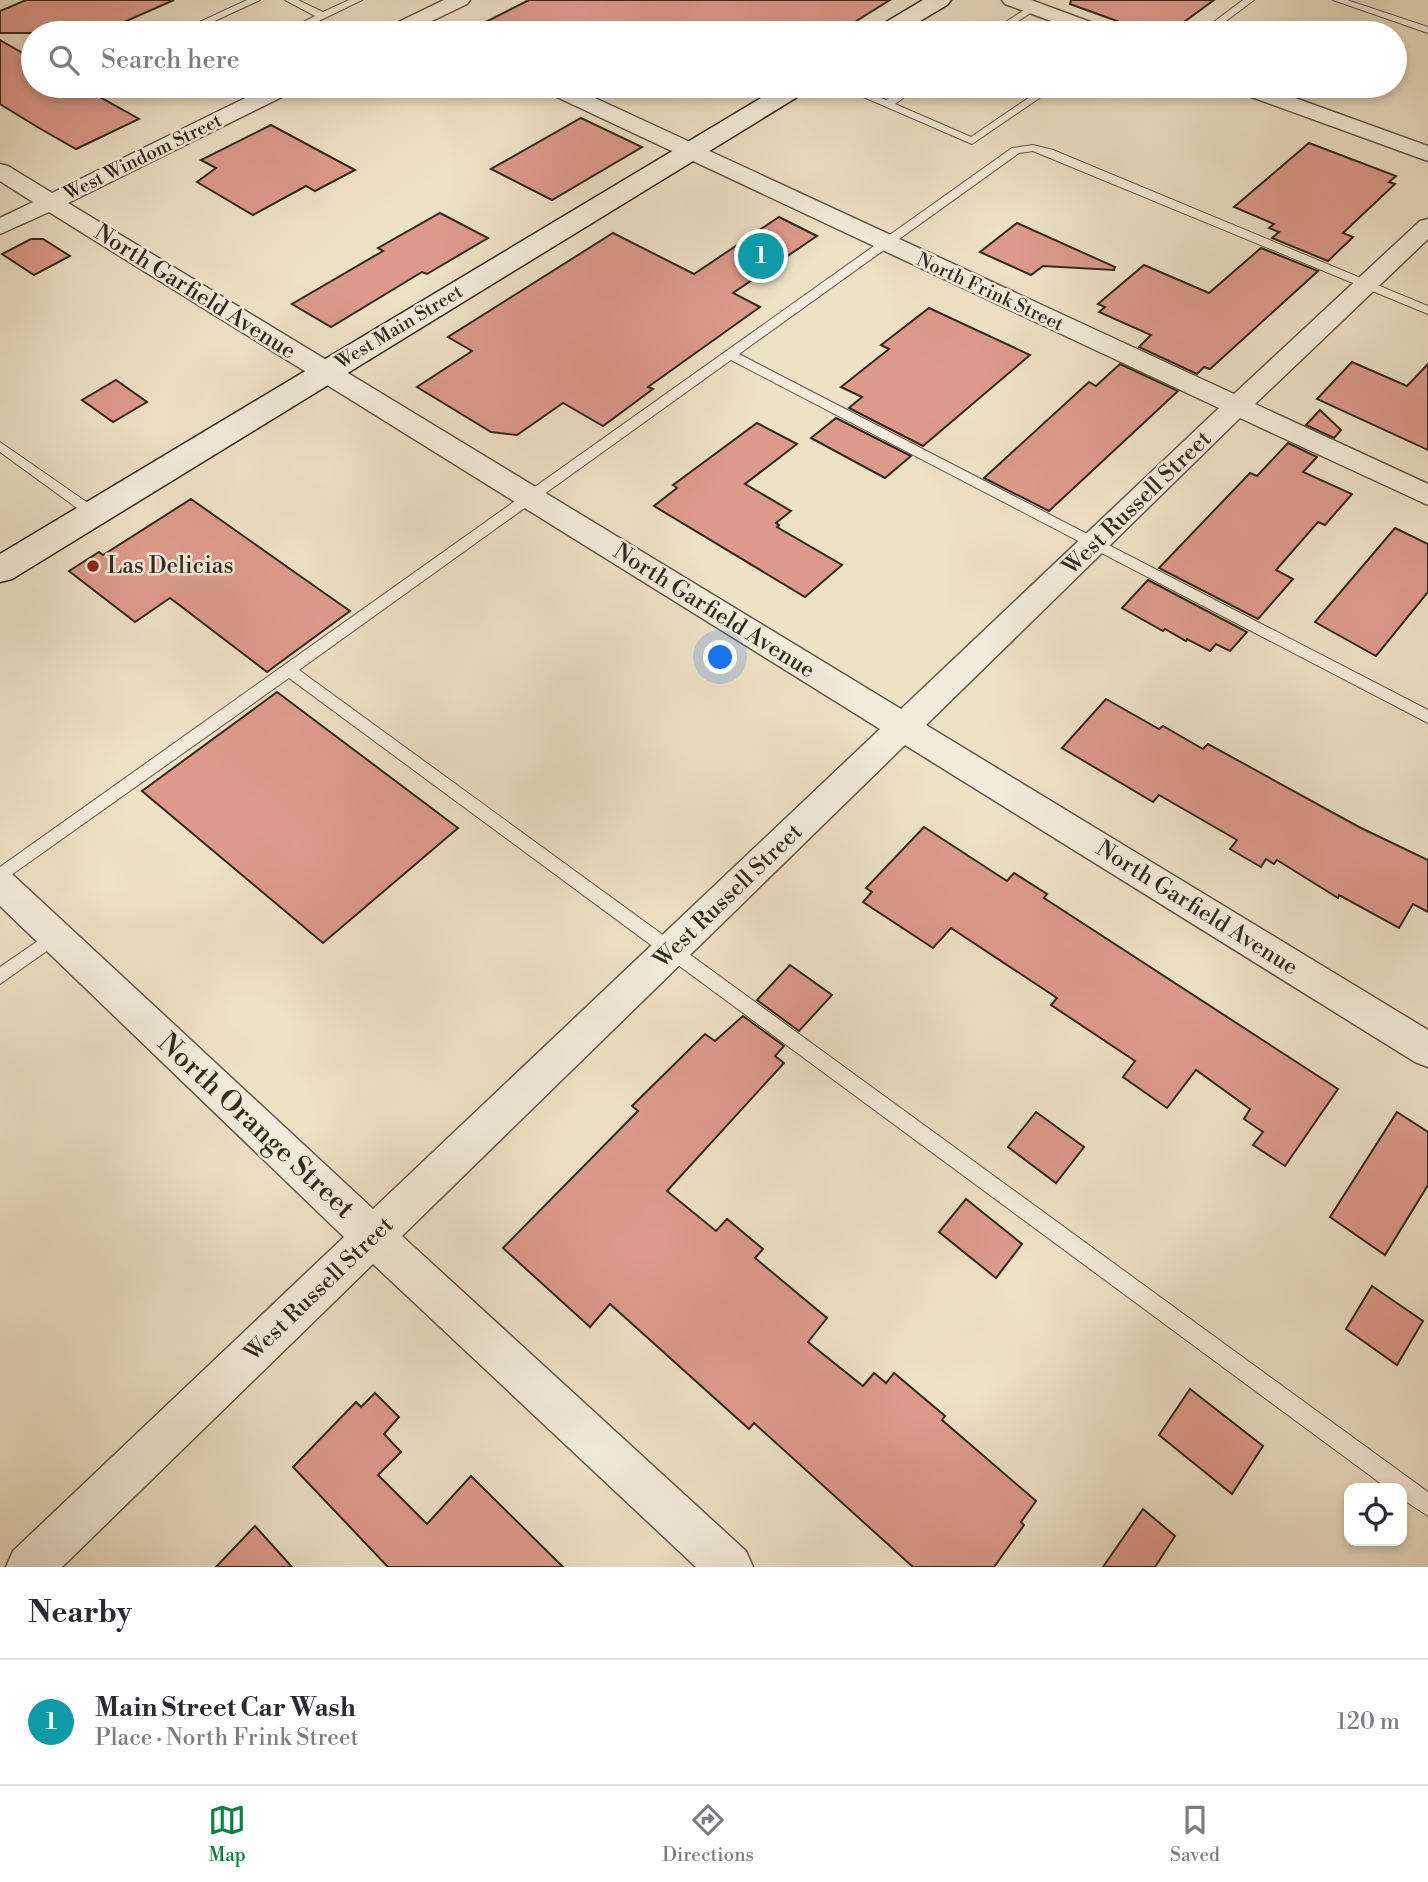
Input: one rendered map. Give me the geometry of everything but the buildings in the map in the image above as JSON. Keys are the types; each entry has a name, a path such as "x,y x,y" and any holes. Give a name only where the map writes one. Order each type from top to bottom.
{"main road":[{"path":"904,21 939,0"},
{"name":"West Main Street","path":"0,570 778,98"}],"street":[{"path":"417,21 460,0"},
{"path":"1012,0 1069,21"},
{"name":"West Windom Street","path":"0,227 262,98"},
{"name":"North Frink Street","path":"578,98 1428,495"},
{"path":"1275,98 1428,155"},
{"name":"North Garfield Avenue","path":"0,172 1428,1050"},
{"name":"West Russell Street","path":"29,1567 1236,407 1428,226"},
{"name":"North Orange Street","path":"0,884 373,1237 730,1567"}],"lane":[{"path":"208,21 254,0"},
{"path":"290,0 323,16"},
{"path":"312,21 357,0"},
{"path":"1220,21 1249,0"},
{"path":"1338,0 1401,21"},
{"path":"1013,21 1033,8"},
{"path":"1407,23 1428,30"},
{"path":"872,98 972,141 1035,98"},
{"path":"887,104 896,98"},
{"path":"0,876 1016,150 1033,148 1049,152 1428,310"},
{"path":"732,355 1428,717"},
{"path":"0,446 93,513"},
{"path":"289,670 1428,1505"},
{"path":"0,977 55,936"}],"place":[{"name":"Main Street Car Wash","path":"761,256"},
{"name":"Las Delicias","path":"93,566"}]}
